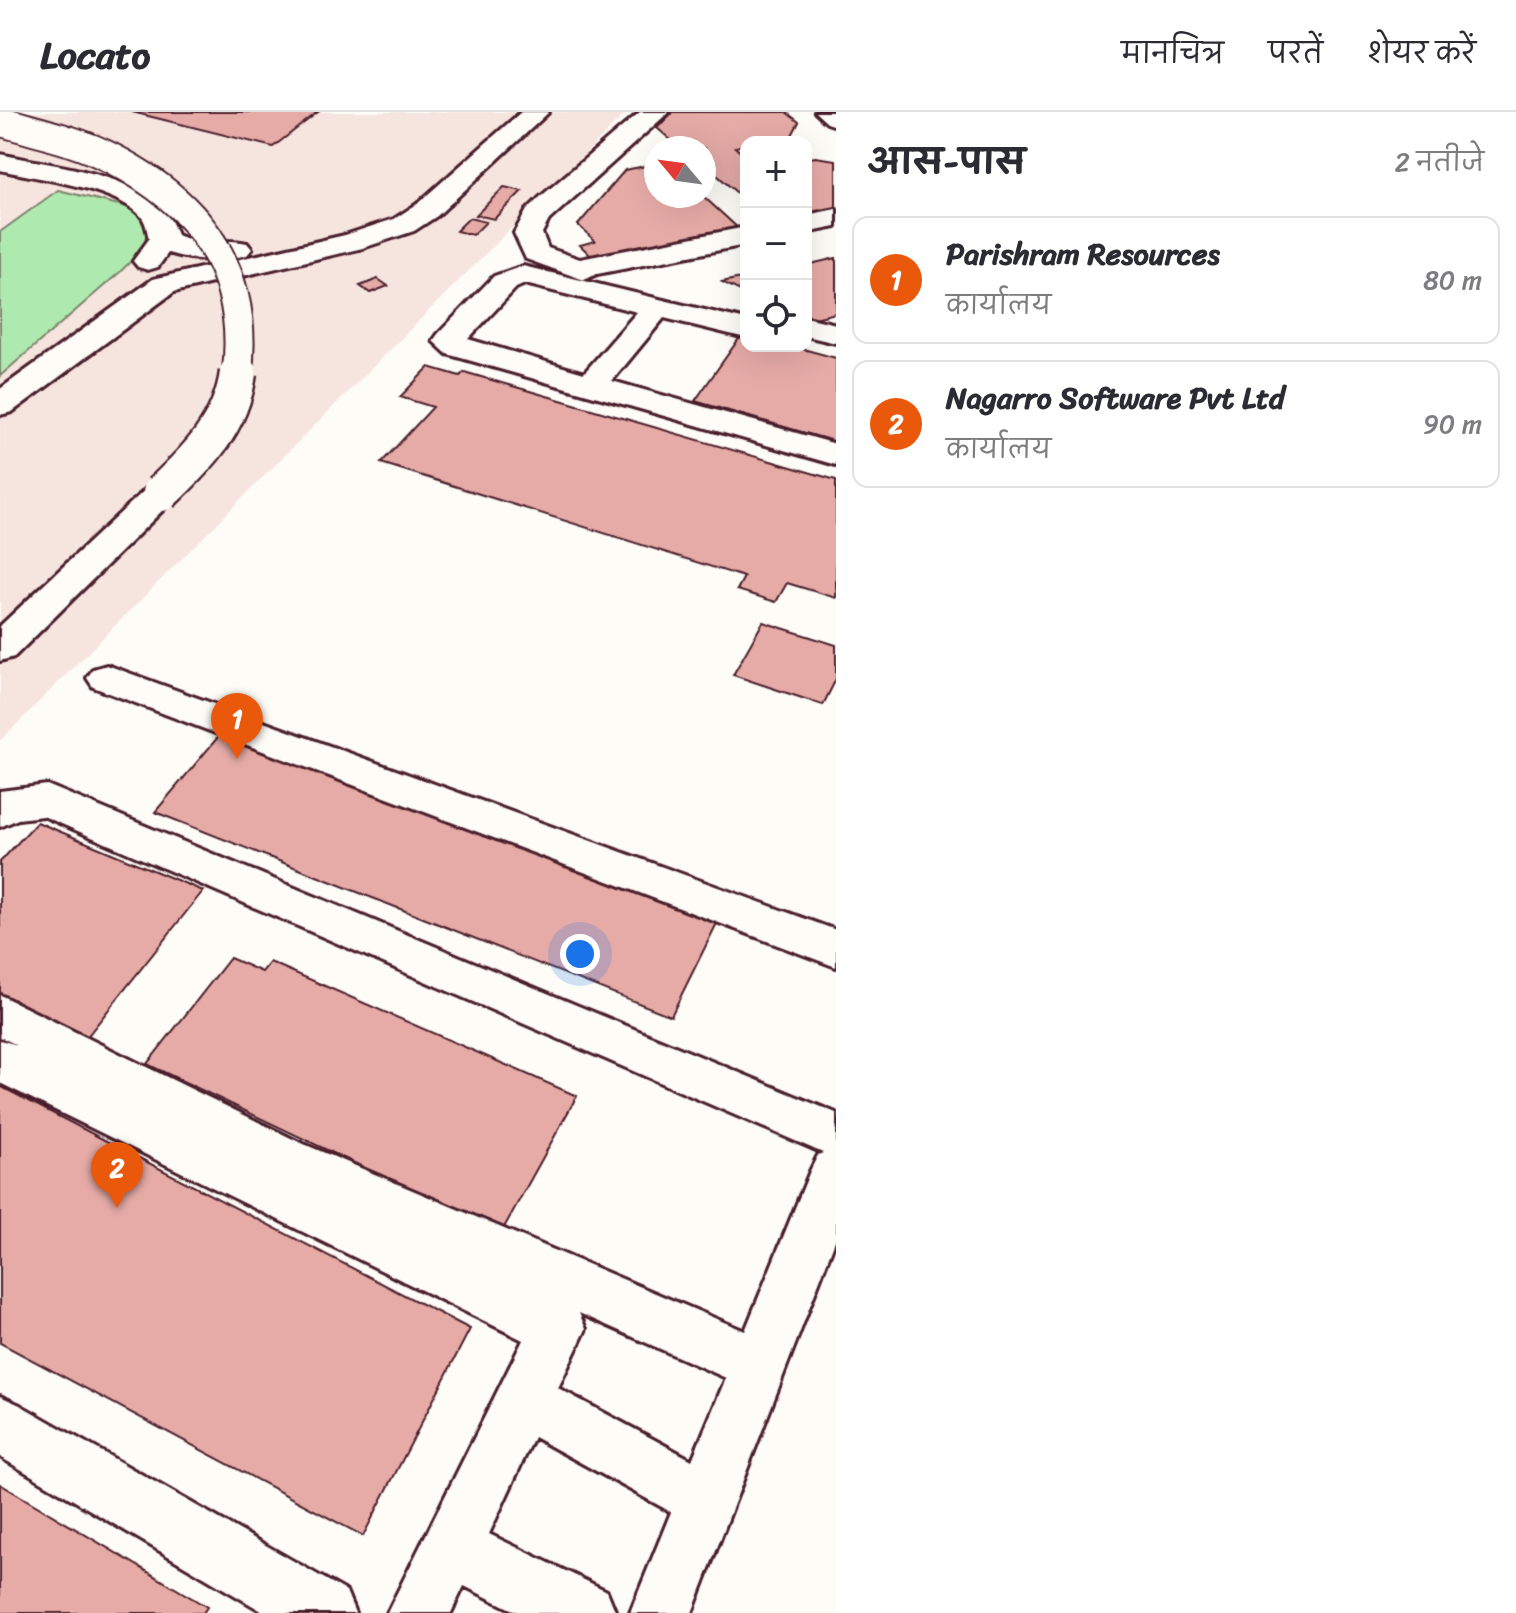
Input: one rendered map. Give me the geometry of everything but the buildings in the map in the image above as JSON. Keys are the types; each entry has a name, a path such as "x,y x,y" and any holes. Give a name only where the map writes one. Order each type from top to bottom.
{"street":[{"path":"163,239 180,249 202,253 236,249 353,222 406,198 507,112"},
{"path":"0,405 164,285 353,242 404,225 427,210 536,112"},
{"path":"48,367 182,297 407,242 429,229 557,112"},
{"path":"656,112 537,216 528,233 536,253 576,269 740,310"},
{"path":"0,121 68,141 110,158 140,175 195,221 228,271 243,315 242,359 232,404 216,434 161,493 0,648"},
{"path":"0,162 115,191 147,206 160,222 163,239 122,293 48,367"},
{"path":"0,193 38,172"},
{"path":"812,223 836,218"},
{"path":"576,269 740,237"},
{"path":"740,328 523,275 505,282 450,336 451,345 836,455"},
{"path":"591,385 657,307"},
{"path":"812,328 836,334"},
{"path":"812,345 836,351"},
{"path":"107,678 836,949"},
{"path":"0,811 5,805 47,800 836,1136"},
{"path":"0,1014 281,1158 759,1365"},
{"path":"0,1060 558,1329 418,1613"},
{"path":"661,1613 759,1365 821,1251 836,1171"},
{"path":"522,1400 706,1499"},
{"path":"0,1425 324,1613"},
{"path":"451,1547 585,1613"}],"shaded area":[{"path":"0,112 627,112 0,741"}],"green space":[{"path":"58,190 131,208 148,226 143,249 0,376 0,232"}],"place":[{"name":"Parishram Resources","path":"237,759"},
{"name":"Nagarro Software Pvt Ltd","path":"117,1208"}]}
